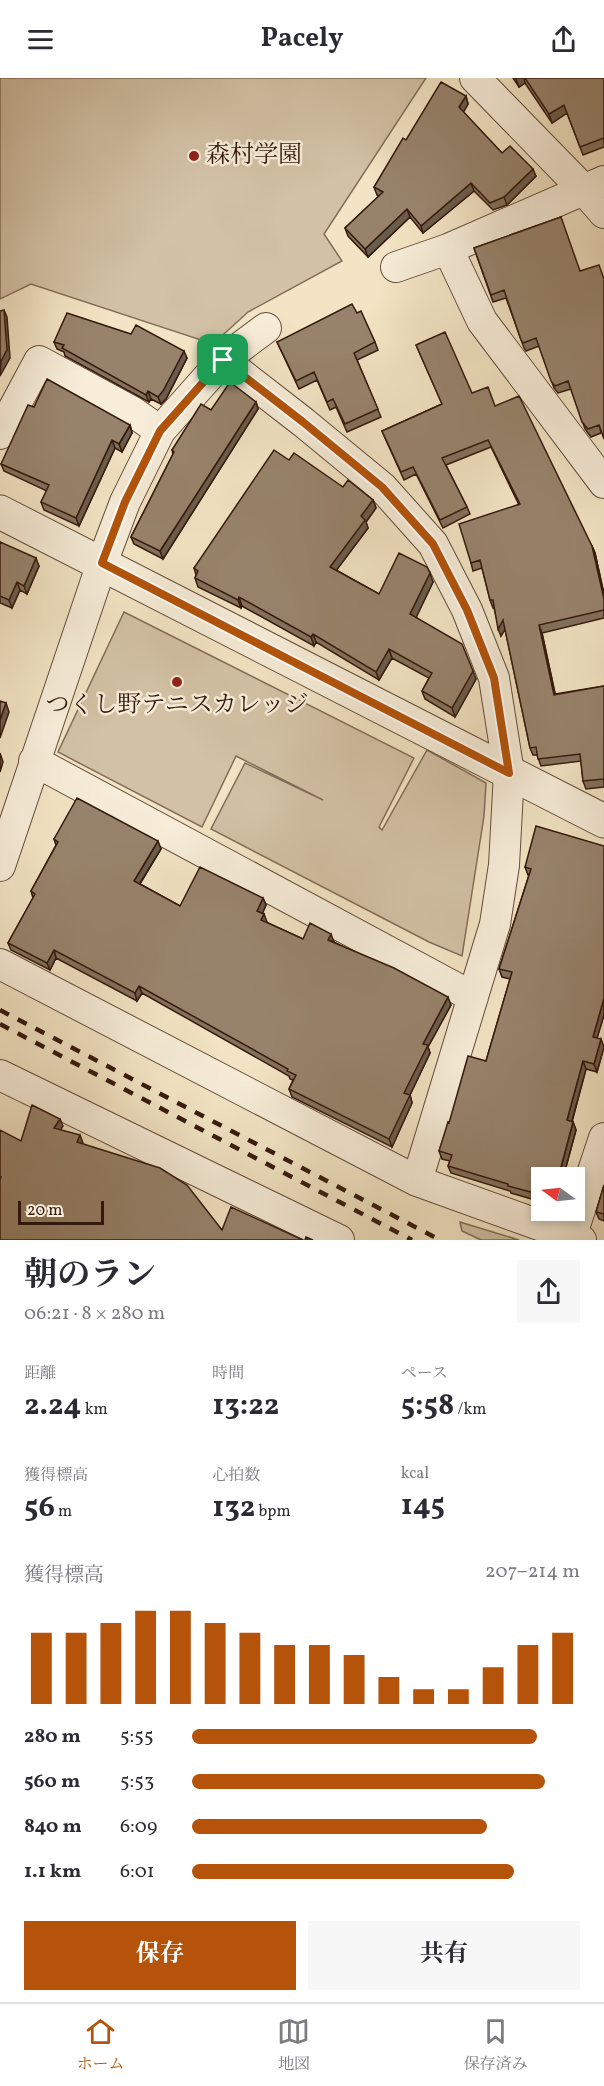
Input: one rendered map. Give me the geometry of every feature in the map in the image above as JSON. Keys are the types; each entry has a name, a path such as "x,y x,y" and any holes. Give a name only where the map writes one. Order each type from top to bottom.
{"street":[{"path":"475,78 594,185 604,213"},
{"path":"396,267 448,249 594,185"},
{"path":"448,249 482,321 604,483"},
{"path":"0,866 102,563 125,502 160,431 223,360 266,328"},
{"path":"223,360 382,487 433,544 467,610 494,678 509,773 504,865 495,924 417,1181"},
{"path":"0,434 39,361 133,412 160,431"},
{"path":"0,512 604,821"},
{"path":"34,761 473,997"},
{"path":"0,964 417,1181 576,1238 604,1138"},
{"path":"0,1075 339,1240"}],"shaded area":[{"name":"森村学園","path":"0,78 426,78 324,234 342,261 248,312 213,344 31,284 0,299"},
{"path":"124,612 414,758 379,827 382,830 427,750 486,783 484,816 462,956 429,942 211,829 245,763 323,800 236,756 202,827 58,752"},
{"path":"460,1222 519,1240 481,1240 462,1231"}],"building":[{"path":"525,78 604,78 604,138 580,147 564,105 549,114"},
{"path":"441,82 466,96 459,107 502,153 510,146 533,169 504,197 490,203 471,183 421,226 407,209 365,249 345,228 383,192 374,187 403,138 406,140"},
{"path":"561,217 580,271 599,265 604,279 604,439 599,425 588,429 582,422 568,381 555,386 551,381 536,338 523,343 504,290 491,295 474,248"},
{"path":"352,304 357,313 361,311 375,342 354,353 378,409 345,424 333,399 327,402 314,372 296,381 277,342"},
{"path":"4,310 7,350 0,363 0,311"},
{"path":"67,313 131,334 136,325 184,351 158,397 148,391 146,395 62,348 64,345 54,342"},
{"path":"445,332 472,393 488,387 495,406 519,396 592,546 604,599 604,610 539,625 554,695 604,686 604,779 583,781 580,754 538,759 536,747 530,748 503,620 498,629 493,600 490,600 480,560 471,563 459,524 520,504 488,440 442,458 467,507 440,520 413,467 401,472 382,431 442,404 416,345"},
{"path":"47,379 130,425 119,444 112,440 76,518 41,502 49,485 1,464 28,405 34,407"},
{"path":"230,382 256,402 160,551 131,537 174,452 172,450 201,404 211,410"},
{"path":"274,450 289,460 294,453 343,487 348,480 373,500 361,516 365,520 330,567 379,594 399,553 427,567 430,573 410,614 462,644 473,671 452,708 422,691 432,673 389,649 376,672 313,634 311,637 239,597 238,600 195,578 198,571 194,568"},
{"path":"0,542 36,558 24,586 17,582 9,600 0,596"},
{"path":"0,701 6,703 0,720"},
{"path":"77,798 158,841 134,881 180,906 200,867 263,898 257,911 264,914 261,920 303,939 310,923 331,934 328,940 394,968 448,997 423,1044 428,1045 404,1093 410,1095 389,1139 289,1089 296,1075 287,1071 288,1069 139,986 135,993 54,950 47,963 8,943 35,894 31,891 58,842 54,839"},
{"path":"536,826 604,846 604,998 593,1037 601,1039 594,1064 583,1061 567,1120 573,1122 561,1167 531,1167 531,1192 448,1166 452,1155 439,1151 468,1056 486,1061 512,972 499,969 531,869 525,867"},
{"path":"32,1105 60,1119 54,1128 80,1135 77,1142 160,1168 187,1185 222,1230 231,1207 303,1240 0,1240 0,1130 21,1141"},
{"path":"604,1185 604,1214 596,1212"}],"railway":[{"path":"0,1010 440,1240"},
{"path":"0,1024 412,1240"}],"place":[{"name":"森村学園","path":"194,156"},
{"name":"つくし野テニスカレッジ","path":"177,682"}],"route":[{"path":"223,360 382,487 433,544 467,610 494,678 509,773 102,563 125,502 160,431 223,360"}]}
